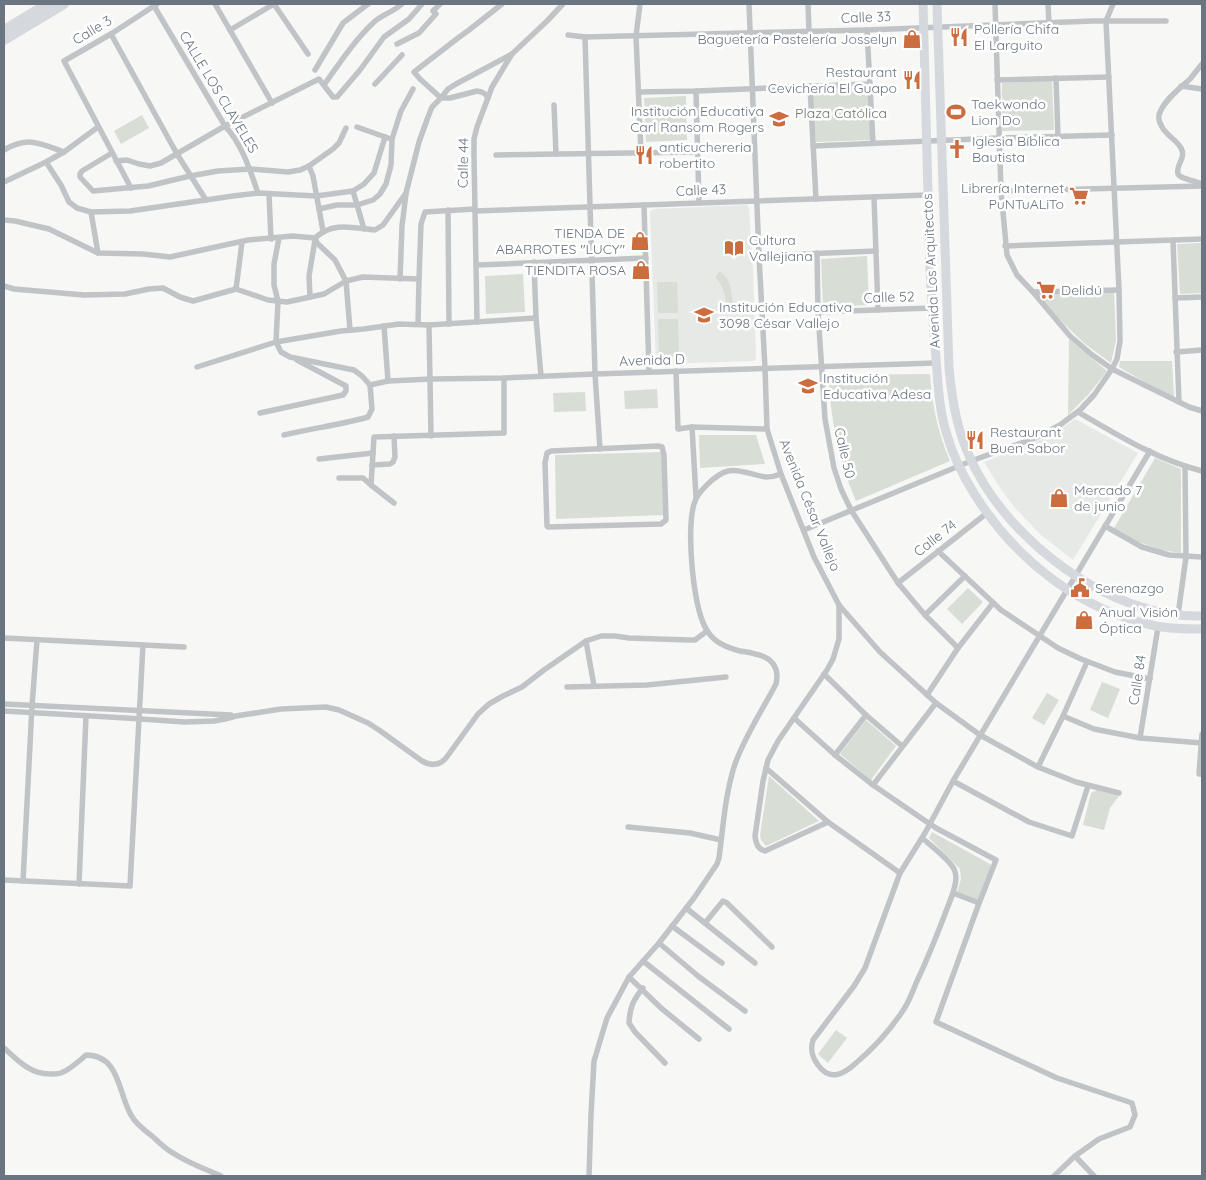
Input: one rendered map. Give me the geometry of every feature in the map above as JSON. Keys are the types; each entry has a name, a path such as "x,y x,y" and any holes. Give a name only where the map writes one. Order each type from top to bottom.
{"highway":[{"path":"4,30 47,4"},
{"path":"4,40 64,4"}],"main road":[{"name":"Avenida Los Arquitectos","path":"923,4 932,308 937,385 942,420 959,466 986,513 1003,534 1043,573 1088,601 1126,618 1158,627 1202,629"},
{"name":"Avenida Los Arquitectos","path":"937,4 949,368 956,420 971,461 993,500 1002,510 1028,538 1053,560 1076,576 1124,601 1149,609 1178,615 1202,616"}],"street":[{"path":"215,4 272,103"},
{"path":"230,30 274,4 308,54"},
{"path":"315,70 343,23 368,4"},
{"path":"324,85 364,32 382,16 397,9 402,4"},
{"path":"116,162 127,160 150,166 161,163 225,126 319,79 333,97 337,97 384,37 410,19 422,4"},
{"path":"397,44 419,33 440,4"},
{"path":"488,98 486,94 478,92 441,98 414,72 502,4"},
{"name":"Calle 44","path":"478,322 474,139 477,126 492,87 512,54 563,4"},
{"path":"640,4 636,36 641,153"},
{"name":"Avenida César Vallejo","path":"749,4 767,429 781,474 814,557 840,606 880,652 936,703 980,735 1038,767 1088,786 1118,793"},
{"path":"808,4 809,32"},
{"path":"995,4 1001,191 1005,246 1007,255 1017,275 1070,336 1091,354 1112,369 1189,407 1202,411"},
{"path":"1048,4 1048,23"},
{"path":"804,530 971,461 1041,435 1060,425 1078,412 1094,395 1112,369 1117,359 1120,341 1106,21 1113,4"},
{"name":"Calle 3","path":"98,127 64,61 111,34 155,5"},
{"name":"CALLE LOS CLAVELES","path":"155,5 225,126 231,132 244,154 258,194"},
{"name":"Calle 33","path":"568,35 585,37 750,34 1106,21 1166,22"},
{"path":"867,30 873,144"},
{"path":"111,34 177,154 206,200"},
{"path":"585,37 595,374 600,449"},
{"path":"400,279 402,226 406,193 419,142 432,107 456,84 512,54"},
{"path":"375,84 402,55"},
{"path":"1202,64 1161,110 1158,118 1161,127 1179,144 1183,151 1178,174 1202,185"},
{"path":"997,80 1109,77"},
{"path":"1056,78 1058,136"},
{"path":"639,92 870,84"},
{"path":"810,86 816,199"},
{"path":"1181,86 1202,89"},
{"path":"46,162 61,185 69,202 77,208 91,212 130,211 258,194 316,196 353,191 364,184 374,173 388,138 413,89"},
{"path":"696,91 700,203"},
{"path":"554,105 556,154"},
{"path":"4,182 64,152 98,127 131,188"},
{"path":"357,127 388,138"},
{"path":"112,153 80,174 80,177 93,192 148,186 218,171 250,169 288,172 300,170 333,149 339,143 346,128"},
{"path":"813,146 1112,135"},
{"path":"318,209 337,205 357,205 373,200 380,194 386,184 391,164 388,138"},
{"path":"4,150 18,142 26,141 35,142 64,152"},
{"path":"496,155 698,152"},
{"path":"309,166 313,176 323,231"},
{"path":"1001,191 1202,185"},
{"path":"353,191 364,229"},
{"path":"310,297 309,276 315,238 323,231 341,226 375,230 383,225 406,193"},
{"path":"269,194 271,239"},
{"name":"Calle 43","path":"419,279 421,224 424,212 928,195"},
{"path":"874,197 878,310"},
{"path":"644,205 649,372"},
{"path":"448,210 449,324"},
{"path":"91,212 98,253"},
{"path":"4,220 49,229 98,253 170,257 248,240 293,236 315,238"},
{"path":"260,413 343,395 346,392 346,386 281,352 276,342 278,301 274,285 274,264 279,238"},
{"path":"315,238 317,243 335,260 346,281 350,330"},
{"path":"1005,246 1202,239"},
{"path":"1173,240 1179,402"},
{"path":"236,289 242,242"},
{"path":"759,256 876,251"},
{"name":"Calle 50","path":"817,254 818,312 825,418 834,468 841,489 851,510 898,583 925,615 958,648"},
{"path":"476,265 646,258"},
{"path":"534,262 541,376"},
{"path":"4,286 14,289 84,295 125,294 163,288 193,301 236,289 268,300 286,302 324,294 346,281 363,277 419,279 418,324"},
{"path":"1033,292 1119,290"},
{"path":"1175,298 1202,297"},
{"name":"Calle 52","path":"818,312 932,308"},
{"path":"197,366 276,342 350,330 399,324 430,325 536,318"},
{"path":"430,325 431,436"},
{"path":"384,326 388,381"},
{"path":"1176,352 1202,350"},
{"path":"284,435 368,417 372,409 370,385 354,370 290,357"},
{"name":"Avenida D","path":"370,385 388,381 431,379 936,363"},
{"path":"676,371 678,429 692,427 767,429"},
{"path":"371,485 374,437 504,433 504,378"},
{"path":"1078,412 1150,452 1186,467 1202,471"},
{"path":"692,427 696,498"},
{"path":"372,465 390,464 393,462 395,457 394,436"},
{"path":"662,447 664,455 666,520 664,522 661,524 547,526 545,463 547,454 550,451 600,449 662,447"},
{"path":"922,838 950,863 956,877 953,893 924,968 905,1007 880,1040 843,1073 839,1075 829,1074 820,1068 812,1057 811,1050 816,1034 866,968 900,873 980,735 1150,452"},
{"path":"319,459 373,453"},
{"path":"1178,615 1178,604 1186,557 1186,467"},
{"path":"589,1176 594,1062 607,1018 629,976 659,943 694,898 716,864 734,766 776,684 778,676 775,666 764,657 731,649 720,644 707,631 700,616 693,578 691,529 693,506 696,498 704,488 714,479 730,470 766,477 781,474"},
{"path":"339,478 363,478 394,503"},
{"name":"Calle 74","path":"898,583 986,513"},
{"path":"1106,526 1142,547 1169,555 1202,557"},
{"path":"938,551 1001,610 1058,648 1087,662 1115,672 1150,679"},
{"path":"925,615 965,576"},
{"path":"927,695 958,648 993,603"},
{"path":"828,822 765,851 756,844 755,836 768,760 833,659 840,632 840,606"},
{"name":"Calle 84","path":"1140,738 1158,627"},
{"path":"4,711 31,710 139,715 190,722 214,721 281,710 319,707 333,709 368,723 422,761 434,765 446,758 474,720 489,704 522,687 586,641 601,636 695,640 707,631"},
{"path":"4,638 184,647"},
{"path":"23,881 31,710 37,640"},
{"path":"586,641 594,686"},
{"path":"4,880 130,886 143,645"},
{"path":"1038,767 1087,662"},
{"path":"824,674 866,715 902,746"},
{"path":"567,687 647,685 726,677"},
{"path":"873,785 936,703"},
{"path":"4,704 31,710 86,716 139,715"},
{"path":"835,755 866,715"},
{"path":"79,884 86,716"},
{"path":"1063,716 1094,729 1140,738 1202,743"},
{"path":"794,718 835,755 873,785 930,824 996,860 936,1022 1057,1078 1132,1103 1135,1115 1130,1127 1099,1139 1075,1156 1054,1176"},
{"path":"1201,774 1202,734"},
{"path":"766,768 828,822 900,873"},
{"path":"953,781 1029,822 1072,836 1088,786"},
{"path":"628,826 721,840"},
{"path":"953,893 979,903"},
{"path":"705,923 723,901 772,946"},
{"path":"686,908 755,963"},
{"path":"672,926 722,963"},
{"path":"659,943 698,976 745,1011"},
{"path":"643,961 729,1029"},
{"path":"629,976 662,1008 699,1039"},
{"path":"642,988 632,1005 629,1023 635,1032 665,1063"},
{"path":"4,1048 29,1069 47,1074 63,1072 86,1055 96,1056 105,1060 114,1071 131,1115 144,1130 172,1153 221,1176"},
{"path":"1075,1156 1094,1176"}],"shaded area":[{"name":"Institución Educativa 3098 César Vallejo","path":"747,205 749,208 753,271 756,359 753,361 662,364 656,362 650,212 654,209"},
{"name":"Mercado 7 de junio","path":"1075,419 1138,453 1073,560 1041,535 1015,508 984,462 1052,435"}],"green space":[{"path":"1052,80 1054,130 1002,131 1002,83"},
{"name":"Plaza Católica","path":"870,84 870,140 816,142 810,86"},
{"path":"686,96 687,140 646,142 644,98"},
{"path":"142,115 149,128 121,144 114,131"},
{"path":"1202,243 1202,293 1180,294 1177,244"},
{"path":"867,256 869,305 823,307 821,259"},
{"path":"720,271 730,284 735,308 731,314 726,314 725,294 715,277"},
{"path":"523,274 525,312 486,314 485,276"},
{"path":"657,282 677,282 678,313 658,313"},
{"path":"1114,291 1116,340 1111,363 1085,344 1037,294"},
{"path":"658,319 678,319 679,356 659,357"},
{"path":"1069,339 1107,371 1088,395 1068,415"},
{"path":"1120,361 1172,361 1174,397 1119,367"},
{"path":"930,374 936,419 950,461 856,501 844,470 836,439 828,375"},
{"path":"657,389 658,408 625,409 624,391"},
{"path":"585,392 586,411 554,412 553,393"},
{"path":"699,435 756,435 765,464 700,468"},
{"path":"663,452 665,515 556,519 555,455"},
{"path":"1155,458 1181,469 1181,553 1161,550 1136,541 1114,528"},
{"path":"968,588 983,602 962,624 947,609"},
{"path":"1102,682 1120,689 1108,718 1090,710"},
{"path":"1047,693 1059,700 1044,725 1032,718"},
{"path":"866,720 896,746 871,780 840,754"},
{"path":"769,776 819,821 766,846 761,840 760,835"},
{"path":"1097,790 1119,796 1110,808 1104,830 1083,825 1091,793"},
{"path":"932,832 990,864 991,866 978,900 957,892 961,879 960,869 929,838"},
{"path":"836,1030 847,1038 828,1063 818,1054"}],"place":[{"name":"Pollería Chifa El Larguito","path":"959,37"},
{"name":"Baguetería Pastelería Josselyn","path":"912,39"},
{"name":"Restaurant Cevichería El Guapo","path":"912,80"},
{"name":"Taekwondo Lion Do","path":"956,112"},
{"name":"Institución Educativa Carl Ransom Rogers","path":"779,119"},
{"name":"Iglesia Bíblica Bautista","path":"957,149"},
{"name":"anticuchereria robertito","path":"644,155"},
{"name":"Librería Internet PuNTuALiTo","path":"1079,196"},
{"name":"TIENDA DE ABARROTES \"LUCY\"","path":"640,241"},
{"name":"Cultura Vallejiana","path":"734,248"},
{"name":"TIENDITA ROSA","path":"641,270"},
{"name":"Delidú","path":"1046,290"},
{"name":"Institución Educativa 3098 César Vallejo","path":"704,315"},
{"name":"Institución Educativa Adesa","path":"808,386"},
{"name":"Restaurant Buen Sabor","path":"975,440"},
{"name":"Mercado 7 de junio","path":"1059,498"},
{"name":"Serenazgo","path":"1080,588"},
{"name":"Anual Visión Óptica","path":"1084,620"}]}
